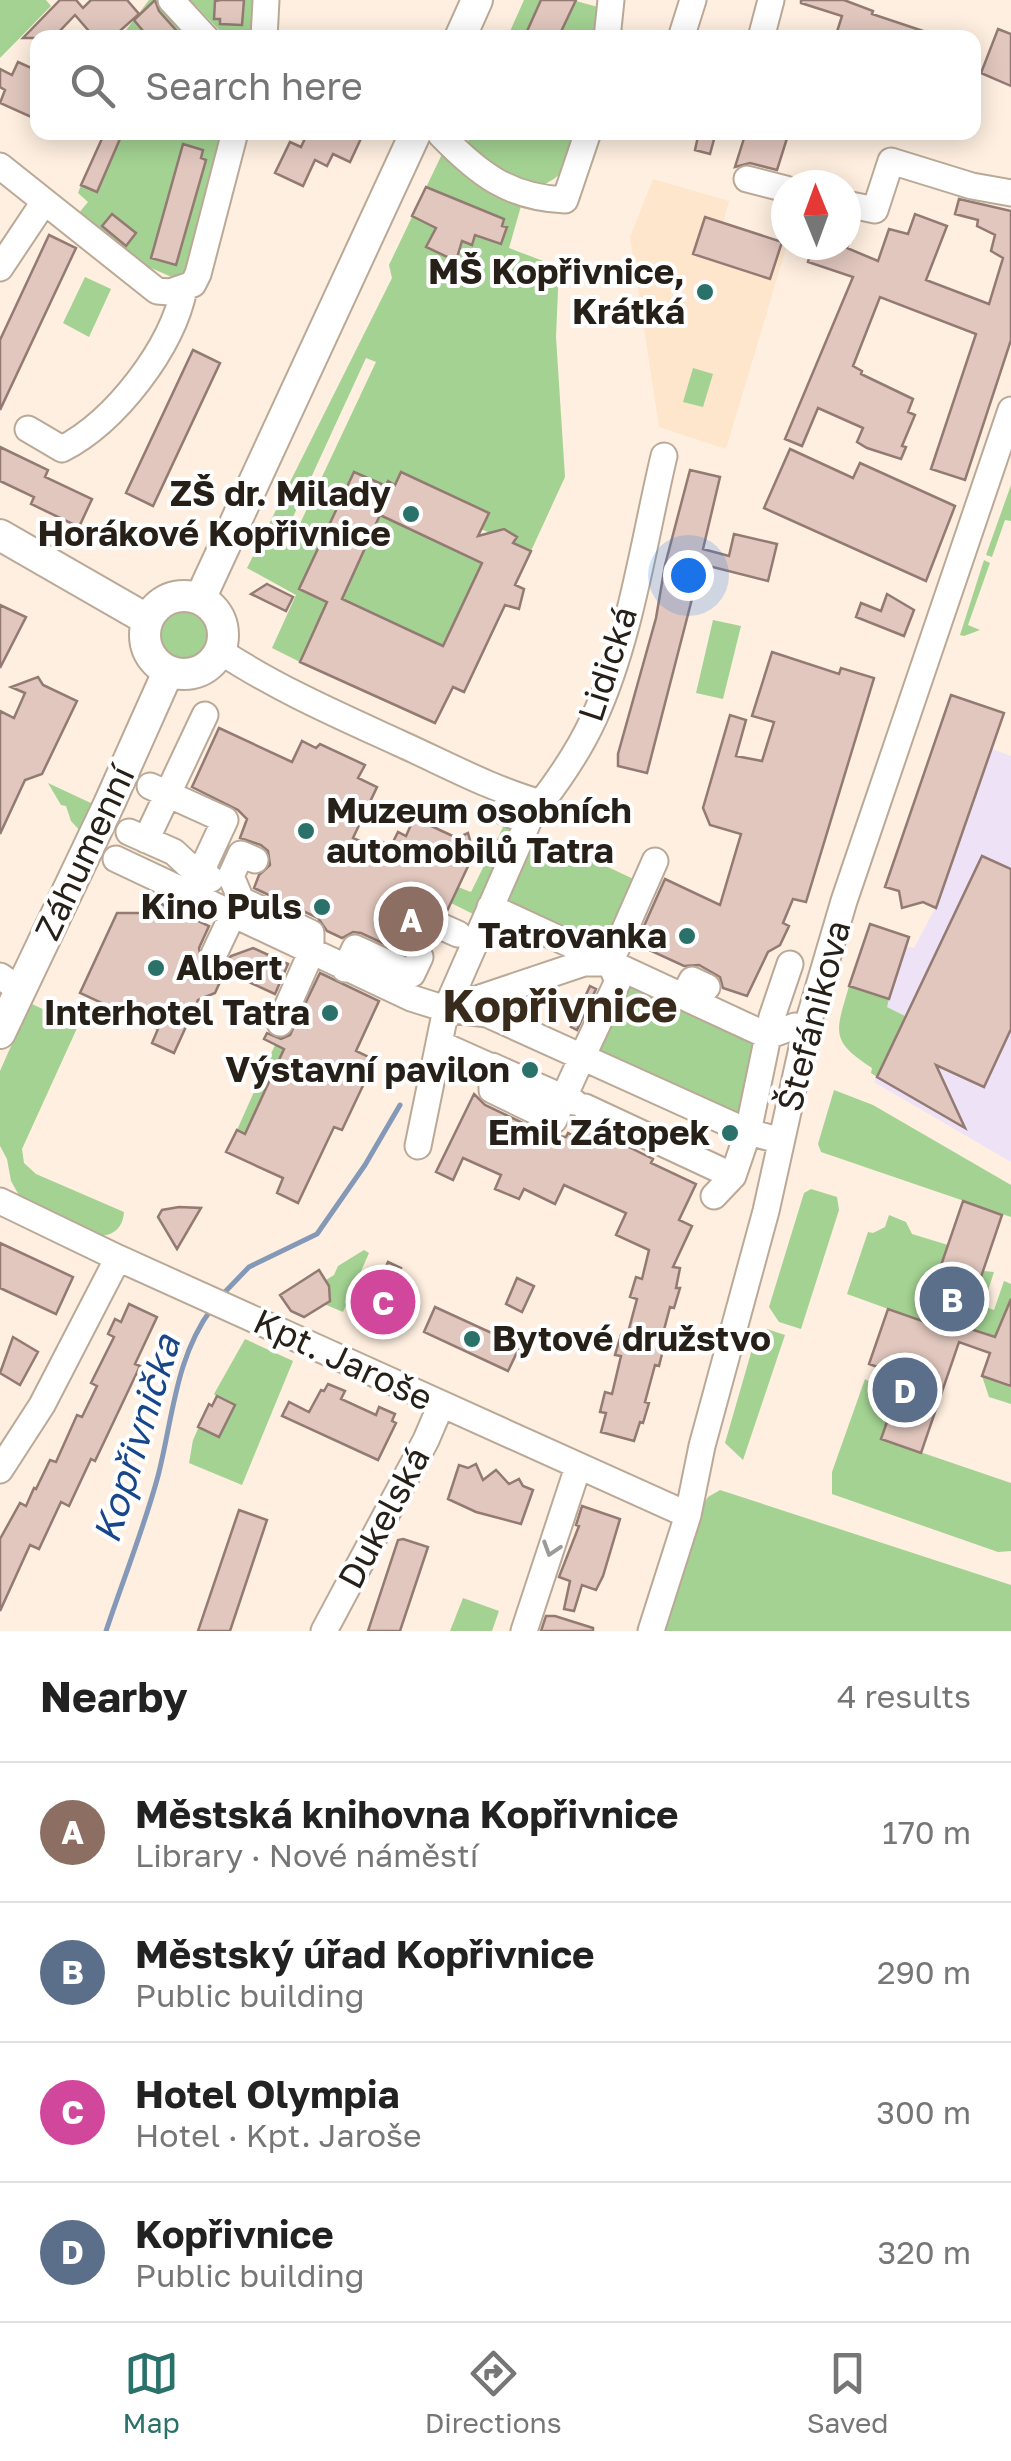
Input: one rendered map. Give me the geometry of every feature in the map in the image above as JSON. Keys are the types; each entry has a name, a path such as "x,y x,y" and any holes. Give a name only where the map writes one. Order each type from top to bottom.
{"main road":[{"path":"464,30 477,0"},
{"path":"200,599 425,140"},
{"path":"0,536 148,620"},
{"path":"169,598 200,599 220,621 224,636 220,651 211,664 198,672 168,672 147,650 144,634 148,620 156,607 169,598"},
{"name":"Záhumenní","path":"0,1032 10,983 109,804 168,672"}],"street":[{"path":"171,0 199,30"},
{"path":"264,30 266,0"},
{"path":"608,30 611,0"},
{"path":"684,30 693,0"},
{"path":"763,30 771,0"},
{"path":"0,166 157,291 184,289 193,284 198,274 233,140"},
{"path":"436,140 495,181 543,199 565,200 585,140"},
{"path":"861,207 875,210 890,161 972,186 1011,193"},
{"path":"747,179 771,186"},
{"path":"0,268 44,202"},
{"path":"28,429 62,449 98,424 122,402 168,338 184,289"},
{"name":"Štefánikova","path":"650,1631 688,1515 702,1446 766,1211 806,1030 844,900 1011,410"},
{"name":"Lidická","path":"220,651 254,673 358,724 510,794 541,804 596,716 626,616 664,456"},
{"name":"Záhumenní","path":"205,715 159,790 138,836 174,852 242,900 311,933 321,948 345,969 428,975 446,1009 487,1014 759,1135"},
{"name":"Záhumenní","path":"159,790 225,820 204,863 233,914 321,948"},
{"path":"418,1146 446,1009 428,975 459,934 490,907 497,876 528,822 503,811"},
{"path":"214,882 241,854 255,860"},
{"name":"Záhumenní","path":"116,859 214,882"},
{"path":"656,861 610,963 618,981 582,1057 574,1102 734,1176"},
{"path":"490,907 683,997 767,1022"},
{"path":"214,954 233,914"},
{"path":"280,1023 321,948"},
{"path":"446,1009 584,964 610,963"},
{"path":"714,1196 734,1176 759,1135 767,1022 790,964"},
{"path":"683,997 692,980 707,987"},
{"path":"440,1044 488,1064"},
{"path":"644,1135 662,1094"},
{"name":"Kpt. Jaroše","path":"0,1201 688,1515"},
{"path":"0,1470 59,1375 118,1258"},
{"name":"Dukelská","path":"324,1631 426,1440 441,1404"},
{"path":"524,1631 578,1466"}],"shaded area":[{"name":"MŠ Kopřivnice, Krátká","path":"653,179 729,201 723,223 771,240 771,260 783,260 726,449 659,427 630,237"},
{"path":"992,749 1011,756 1011,1162 874,1082 905,1017 886,1007 906,946 914,948 938,903"}],"green space":[{"path":"0,0 46,0 51,6 0,58"},
{"path":"149,0 155,0 183,30 126,30"},
{"path":"190,0 254,0 254,30 219,30"},
{"path":"524,0 541,0 527,30 511,30"},
{"path":"576,1 605,9 601,30 562,30"},
{"path":"120,140 220,140 189,269 174,278 142,264 78,214 88,202 78,193 81,185 97,192"},
{"path":"468,140 578,140 566,167 535,188 469,156"},
{"path":"443,152 521,206 509,248 559,267 556,337 565,477 531,551 513,544 516,537 504,529 499,537 481,529 488,513 402,472 395,485 388,481 386,486 355,472 300,589 374,624 317,624 300,662 272,648 296,595 247,568 392,278 389,265","holes":["366,358 376,362 289,547 281,543"]},
{"path":"85,277 111,289 89,337 63,323"},
{"path":"693,368 713,374 703,407 683,402"},
{"path":"1011,485 1011,521 1005,520 992,557 986,555"},
{"path":"381,515 468,556 491,544 443,646 342,599"},
{"path":"984,560 990,563 968,625 980,630 960,635"},
{"path":"184,608 203,616 211,635 203,654 184,662 165,654 157,635 165,616"},
{"path":"713,620 741,626 723,699 696,693"},
{"path":"48,783 93,804 82,833 71,821 66,806 61,805"},
{"path":"508,817 518,823 473,914 451,903 458,887 471,892"},
{"path":"535,833 640,882 609,947 506,900"},
{"path":"628,986 760,1047 740,1124 596,1056"},
{"path":"849,986 889,999 887,1007 905,1016 877,1077 842,1042 839,1025"},
{"path":"30,1003 78,1026 22,1149 24,1163 36,1174 124,1212 120,1226 109,1234 99,1236 20,1197 11,1181 0,1146 0,1071"},
{"path":"275,1045 284,1048 245,1134 237,1130"},
{"path":"834,1090 873,1105 1011,1185 1011,1217 821,1152 818,1144"},
{"path":"811,1189 837,1197 839,1210 801,1329 779,1322 769,1307 804,1193"},
{"path":"889,1215 906,1222 912,1234 948,1245 919,1327 916,1319 847,1294 868,1232 885,1227"},
{"path":"364,1250 369,1253 343,1312 324,1304 330,1300 326,1280 338,1266"},
{"path":"984,1271 994,1272 983,1306 994,1310 1004,1281 1011,1284 1011,1316 1004,1314 995,1337 964,1327"},
{"path":"767,1329 785,1335 743,1460 725,1443 757,1332"},
{"path":"245,1339 293,1361 242,1485 189,1463 193,1440 209,1404 213,1405 217,1397 214,1394"},
{"path":"982,1376 1011,1386 1011,1404 989,1397"},
{"path":"865,1379 882,1390 880,1413 889,1417 882,1439 1011,1483 1011,1551 998,1552 832,1494 832,1472"},
{"path":"720,1490 1011,1585 1011,1631 662,1631 699,1510 708,1497"},
{"path":"463,1598 499,1611 492,1631 450,1631"}],"building":[{"path":"60,0 76,0 83,8 91,0 127,0 139,14 121,30 88,30 75,15 61,30 31,30"},
{"path":"155,0 159,11 176,30 142,30 134,20"},
{"path":"244,0 242,25 220,24 220,19 214,19 215,1"},
{"path":"541,0 576,0 562,30 528,30"},
{"path":"844,0 920,30 838,30 842,16 801,3"},
{"path":"998,29 1011,34 1011,86 981,73"},
{"path":"18,62 30,67 30,116 0,103 5,90 0,87 0,69 12,75"},
{"path":"101,140 120,140 97,192 81,185"},
{"path":"304,140 360,140 350,162 333,154 327,166 315,160 303,186 275,173 290,142 301,147"},
{"path":"697,140 714,140 710,154 695,150"},
{"path":"743,140 786,140 777,170 750,163 735,167"},
{"path":"183,144 203,150 201,158 206,160 176,265 151,258"},
{"path":"426,187 504,219 502,226 507,227 501,244 475,235 472,245 462,241 456,261 426,247 436,228 412,216"},
{"path":"959,199 1011,211 1011,340 965,480 931,469 976,334 880,297 853,366 861,374 913,399 908,412 915,415 901,459 857,442 863,428 818,408 802,446 785,439 853,277 809,260 861,260 861,254 878,261 889,229 908,234 915,214 947,226 926,280 989,304 1003,258 991,251 995,235 977,226 978,220 955,214"},
{"path":"112,214 136,233 126,246 102,226"},
{"path":"705,217 771,238 771,260 776,260 770,279 693,254"},
{"path":"49,235 76,248 0,410 0,340"},
{"path":"193,350 220,363 153,506 126,493"},
{"path":"0,447 48,470 45,477 92,499 79,527 31,504 34,497 0,481"},
{"path":"790,449 853,478 860,463 955,506 926,581 764,508"},
{"path":"690,470 720,477 703,549 729,556 734,534 777,544 768,581 701,564 647,773 618,766 618,754 656,618 665,565"},
{"path":"354,472 386,486 388,481 395,485 401,472 489,513 478,536 504,529 517,537 513,543 531,551 515,585 524,589 519,609 505,605 464,692 453,687 435,723 300,662 327,602 299,589","holes":["380,515 482,563 443,646 342,599"]},
{"path":"267,584 293,597 286,611 251,594"},
{"path":"887,594 914,610 904,636 856,617 861,603 881,611"},
{"path":"0,605 26,617 0,668"},
{"path":"772,652 839,674 841,668 874,678 806,902 793,899 783,923 789,926 780,945 768,952 747,996 723,988 720,977 699,965 684,966 636,944 665,879 720,905 741,834 710,825 703,808 730,715 746,720 736,756 762,761 774,722 752,716"},
{"path":"38,677 43,685 77,701 42,774 25,780 0,834 0,711 14,718 25,693 11,687"},
{"path":"951,695 1004,713 936,908 923,902 902,908 899,891 885,887"},
{"name":"Muzeum osobních automobilů Tatra","path":"219,728 292,762 302,741 316,748 320,744 365,765 358,778 377,787 353,838 379,850 382,842 391,846 398,832 406,836 414,818 457,838 468,833 471,844 477,847 447,911 431,912 425,920 431,945 418,941 404,953 361,933 353,932 342,938 327,931 318,918 254,888 259,875 270,865 268,851 240,838 247,819 238,810 192,787"},
{"path":"982,856 1011,869 1011,1029 984,1087 936,1065 965,1128 877,1077"},
{"name":"Albert","path":"153,900 209,926 199,948 202,966 222,968 231,956 253,948 288,964 275,994 225,971 215,993 198,1000 174,1053 152,1043 158,1029 80,993 117,913 140,913"},
{"path":"870,924 909,937 889,999 849,986"},
{"path":"320,973 379,1001 356,1051 371,1058 365,1072 368,1075 342,1130 334,1127 298,1203 277,1193 283,1178 226,1152 237,1130 245,1134 284,1049 264,1039 267,1033 281,1039 290,1035"},
{"path":"590,986 596,989 577,1030 571,1027"},
{"path":"474,1094 485,1105 548,1135 566,1137 568,1133 583,1141 590,1128 696,1184 679,1220 692,1226 673,1267 680,1268 676,1288 680,1288 674,1308 670,1307 659,1366 655,1365 645,1402 649,1403 634,1441 601,1432 606,1413 600,1412 605,1392 612,1394 621,1356 615,1355 621,1335 627,1336 637,1299 630,1297 636,1277 642,1279 649,1250 616,1235 626,1213 564,1185 555,1204 524,1189 519,1199 495,1189 501,1175 463,1158 453,1180 436,1172"},
{"path":"963,1201 1002,1215 964,1327 995,1337 1011,1299 1011,1386 982,1376 990,1353 959,1342 921,1453 881,1439 903,1376 869,1364 888,1309 922,1321"},
{"path":"201,1208 177,1249 158,1217 162,1210"},
{"path":"0,1243 73,1277 56,1314 0,1288"},
{"path":"388,1262 401,1268 394,1284 403,1289 384,1329 364,1315"},
{"path":"319,1270 329,1286 330,1301 304,1317 291,1311 280,1295"},
{"path":"517,1278 534,1286 522,1312 506,1304"},
{"path":"129,1304 157,1317 135,1364 140,1366 95,1461 91,1459 69,1506 61,1502 39,1549 30,1545 0,1611 0,1539 20,1503 26,1506 50,1460 56,1462 77,1415 82,1417 97,1386 91,1383 114,1337 108,1334 115,1319 121,1322"},
{"name":"Bytové družstvo","path":"435,1307 520,1346 508,1371 424,1332"},
{"path":"13,1337 38,1352 20,1385 0,1373"},
{"path":"328,1384 345,1391 341,1399 376,1415 379,1407 395,1414 392,1421 396,1423 378,1460 282,1416 289,1402 309,1412"},
{"path":"217,1396 235,1405 219,1437 198,1427"},
{"path":"476,1464 483,1480 496,1470 509,1484 519,1479 523,1486 533,1490 521,1524 476,1512 448,1499 459,1465 468,1468"},
{"path":"582,1506 620,1519 596,1590 582,1585 574,1611 564,1609 570,1581 559,1577 579,1526 576,1525"},
{"path":"239,1510 267,1520 230,1631 198,1631"},
{"path":"398,1540 428,1547 400,1631 368,1631"},
{"path":"546,1616 593,1628 593,1631 541,1631"}],"waterway":[{"name":"Kopřivnička","path":"222,1295 249,1267 317,1234 365,1165 400,1105"},
{"name":"Kopřivnička","path":"106,1631 158,1476 183,1368 212,1308"}],"place":[{"name":"MŠ Kopřivnice, Krátká","path":"705,292"},
{"name":"ZŠ dr. Milady Horákové Kopřivnice","path":"411,514"},
{"name":"Muzeum osobních automobilů Tatra","path":"306,831"},
{"name":"Kino Puls","path":"322,907"},
{"name":"Městská knihovna Kopřivnice","path":"411,919"},
{"name":"Tatrovanka","path":"687,936"},
{"name":"Albert","path":"156,968"},
{"name":"Interhotel Tatra","path":"330,1013"},
{"name":"Výstavní pavilon","path":"530,1070"},
{"name":"Emil Zátopek","path":"730,1133"},
{"name":"Městský úřad Kopřivnice","path":"952,1299"},
{"name":"Hotel Olympia","path":"383,1302"},
{"name":"Bytové družstvo","path":"472,1339"},
{"name":"Kopřivnice","path":"905,1390"}],"district":[{"name":"Kopřivnice","path":"560,1006"}]}
